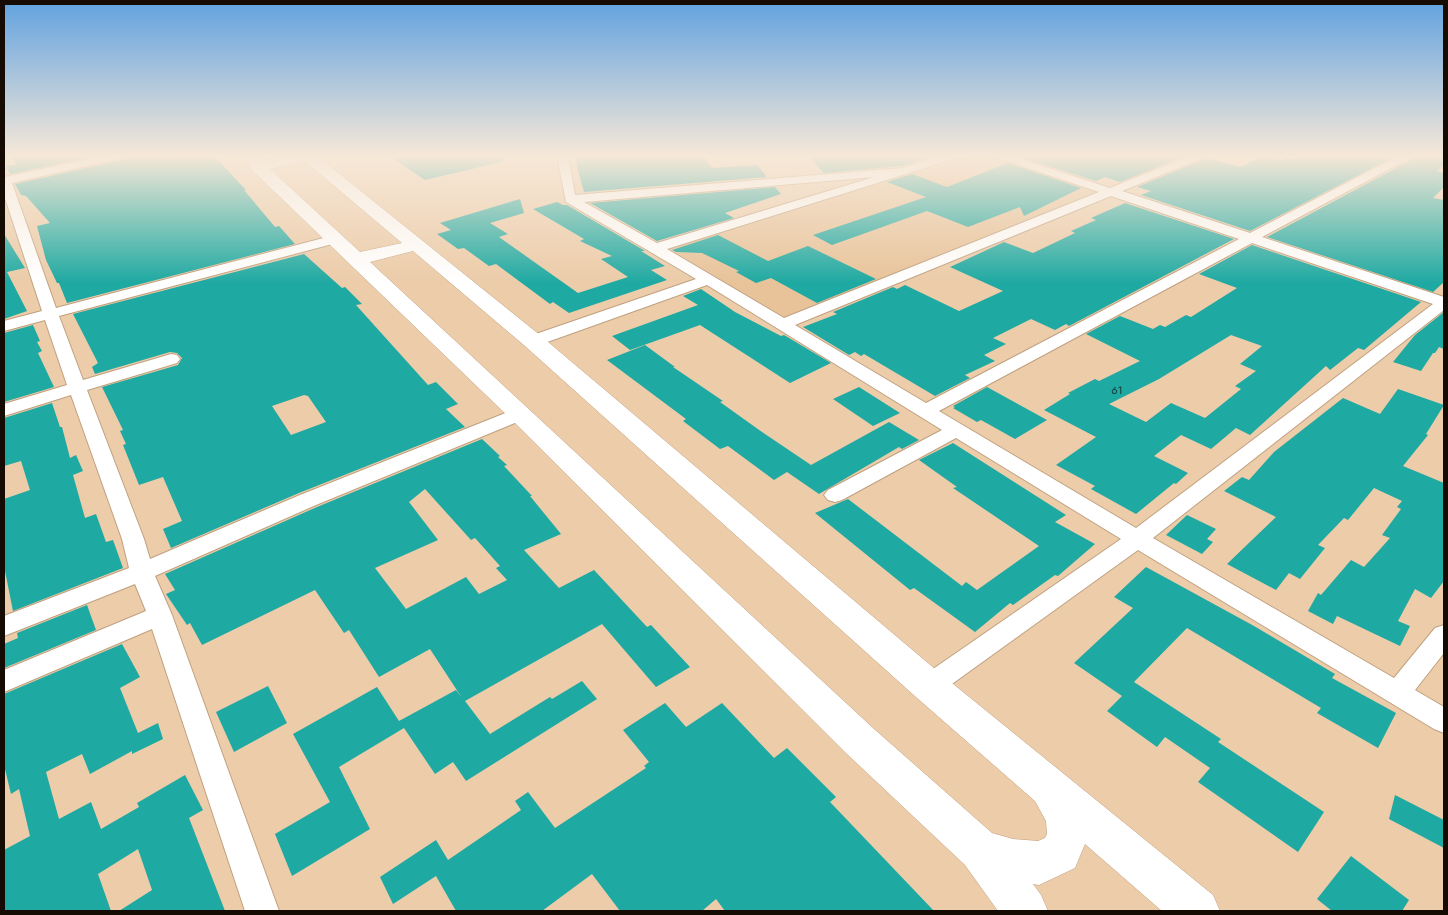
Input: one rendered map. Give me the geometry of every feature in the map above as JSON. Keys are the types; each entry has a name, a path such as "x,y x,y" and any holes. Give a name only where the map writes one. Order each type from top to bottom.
{"main road":[{"path":"293,198 860,741 980,850 1024,911"},
{"path":"359,198 533,341 929,686 1197,911"},
{"path":"356,259 416,245"},
{"path":"980,850 1013,860 1039,863 1060,854 1068,834 1067,817 1048,786"}],"street":[{"path":"10,198 133,539 142,572 160,615 262,911"},
{"path":"570,199 585,198"},
{"path":"656,248 815,198"},
{"path":"782,325 1096,198"},
{"path":"1127,198 1444,303"},
{"path":"924,411 1327,198"},
{"path":"570,199 656,248 1137,539 1444,721"},
{"path":"4,326 335,239"},
{"path":"533,341 707,280"},
{"path":"929,686 1137,539 1444,303"},
{"path":"4,410 171,359"},
{"path":"4,626 142,572 308,500 520,414"},
{"path":"835,495 956,430"},
{"path":"4,681 160,615"},
{"path":"1397,693 1444,635"}],"shaded area":[{"path":"834,198 1083,198 982,238 984,240 783,320 671,254 677,252 671,248"}],"building":[{"path":"28,198 250,198 275,227 279,226 295,244 67,303 59,283 57,283 46,260 37,226 50,223"},
{"path":"651,198 770,198 725,213 734,218 657,241 590,203"},
{"path":"924,198 1061,198 1024,216 1020,207 968,227 927,211 832,245 813,235"},
{"path":"1149,198 1314,198 1250,231"},
{"path":"1341,198 1433,198 1444,200 1444,282 1433,292 1267,237"},
{"path":"520,199 524,213 490,223 508,234 499,237 578,293 628,277 601,259 612,256 580,241 584,239 533,209 557,202 567,205 645,251 641,251 665,266 651,270 667,280 569,313 553,302 550,304 496,264 489,266 464,248 458,249 437,234 451,230 440,223"},
{"path":"1125,203 1234,239 1069,326 1066,324 1055,330 1031,319 993,338 1006,344 984,355 995,361 965,375 970,378 935,396 864,354 861,356 855,352 849,355 803,327 837,314 833,312 893,287 897,289 905,285 959,311 1003,291 950,267 1004,242 1033,253 1075,233 1071,231 1096,220 1091,218"},
{"path":"4,234 25,268 7,272 27,311 4,319"},
{"path":"718,235 768,261 808,246 876,279 817,303 771,278 756,283 736,272 739,271 702,253 676,252 672,250"},
{"path":"1252,245 1421,302 1364,350 1358,348 1330,370 1326,366 1250,435 1236,428 1211,449 1181,435 1154,456 1188,473 1136,514 1091,489 1095,486 1056,465 1096,437 1044,410 1070,394 1068,393 1095,379 1099,381 1140,361 1086,334 1120,316 1153,329 1160,325 1165,327 1186,315 1191,317 1237,288 1199,274","holes":["1231,335 1262,346 1240,364 1256,371 1235,386 1241,389 1205,418 1171,403 1146,422 1109,404 1159,379"]},
{"path":"304,254 342,288 345,287 362,304 356,305 428,385 436,382 458,404 446,409 465,427 299,493 171,548 163,529 182,521 163,477 139,485 123,445 126,444 120,431 123,430 102,387 178,365 182,358 177,353 170,352 95,374 92,367 98,363 73,314","holes":["304,395 308,396 326,422 291,435 272,406"]},
{"path":"701,289 735,312 781,336 784,335 831,363 790,383 700,325 630,350 612,336 698,305 683,296"},
{"path":"1444,312 1444,349 1439,347 1421,371 1393,362 1415,335"},
{"path":"33,325 40,341 37,342 42,351 38,353 54,387 4,402 4,333"},
{"path":"645,345 675,367 673,367 723,401 720,402 811,465 889,422 919,440 902,449 899,447 819,494 787,472 774,480 728,446 720,449 683,421 686,419 607,360"},
{"path":"859,387 900,413 873,426 833,399"},
{"path":"987,387 1047,420 1015,439 981,420 977,422 953,408 955,407 953,406"},
{"path":"1398,389 1444,405 1426,434 1428,435 1403,466 1444,483 1444,581 1431,598 1415,589 1398,621 1410,626 1400,646 1337,616 1333,624 1308,611 1318,593 1321,595 1351,560 1364,567 1390,538 1382,535 1401,509 1397,507 1402,501 1374,488 1348,520 1344,518 1318,545 1325,548 1300,579 1289,573 1276,590 1227,564 1276,517 1224,491 1242,477 1249,480 1274,452 1343,398 1380,414"},
{"path":"52,403 60,427 62,427 70,458 76,455 83,471 73,475 85,518 96,514 106,542 113,540 123,568 13,611 4,566 4,499 30,490 21,461 4,466 4,418"},
{"path":"482,439 500,456 498,457 507,465 504,466 532,496 530,496 561,534 524,550 559,588 594,570 647,627 651,625 690,667 656,687 602,624 465,701 490,734 550,697 552,699 582,681 597,699 466,781 453,762 435,774 404,728 339,767 370,829 292,876 275,834 330,802 293,734 377,687 399,721 456,690 462,698 430,649 379,677 349,630 344,633 315,590 202,645 190,623 187,625 166,594 175,590 165,574 317,507","holes":["425,489 471,540 475,538 500,566 496,568 507,580 479,594 466,577 406,609 375,568 438,540 409,502"]},
{"path":"953,443 1066,515 1055,522 1095,544 1058,576 1055,575 1013,605 1010,603 975,632 914,588 910,590 815,513 848,499 962,586 966,582 977,590 1039,546 953,488 957,487 919,460"},
{"path":"1187,515 1216,529 1207,539 1213,542 1202,554 1166,535"},
{"path":"1146,567 1254,626 1335,674 1332,678 1396,713 1378,748 1317,713 1321,708 1187,628 1134,682 1221,739 1218,742 1324,812 1298,852 1198,782 1210,768 1165,737 1157,747 1107,711 1122,696 1074,663 1133,608 1114,597"},
{"path":"87,605 96,630 4,668 4,644 18,638 17,633"},
{"path":"122,644 140,677 120,688 138,733 158,723 163,739 132,754 132,751 90,774 82,754 46,772 59,819 91,802 101,829 139,807 137,803 185,775 203,810 189,818 225,911 119,911 152,890 138,849 98,874 111,911 4,911 4,850 30,836 19,789 11,794 4,765 4,694"},
{"path":"268,686 287,723 234,752 216,712"},
{"path":"665,703 686,727 722,703 774,758 787,748 836,797 830,802 934,911 725,911 716,899 702,911 620,911 592,874 542,911 456,911 436,876 393,904 380,877 436,840 448,860 521,810 515,801 528,792 555,828 646,768 644,766 649,762 623,730"},
{"path":"1395,795 1444,820 1444,848 1389,819"},
{"path":"1351,856 1409,900 1402,911 1332,911 1317,899"}]}
